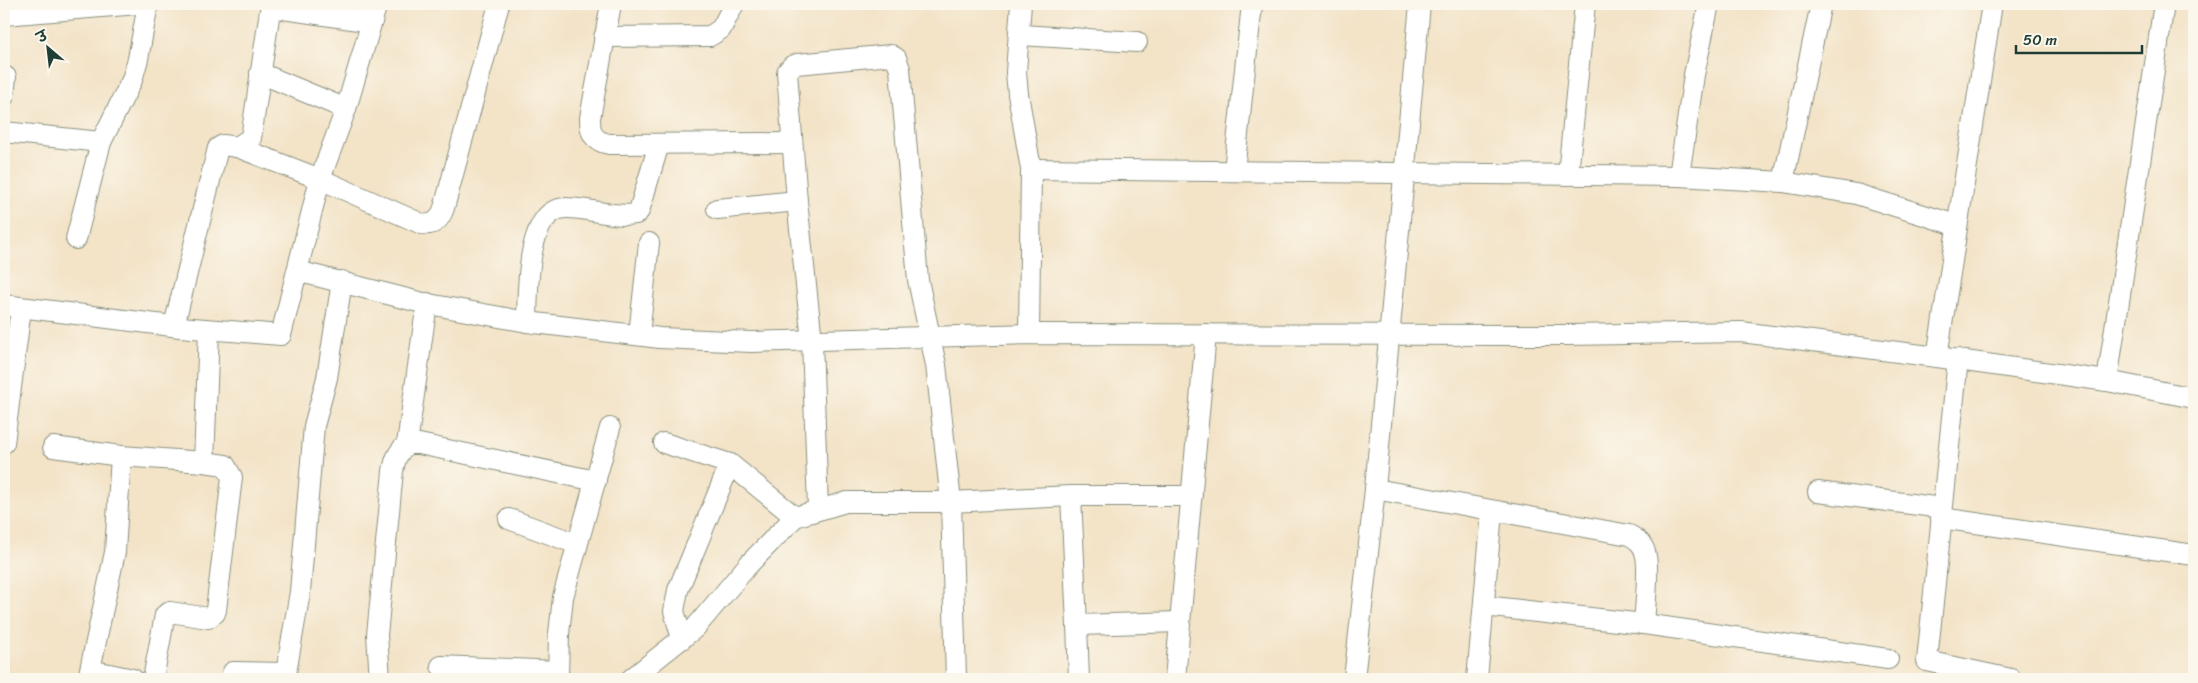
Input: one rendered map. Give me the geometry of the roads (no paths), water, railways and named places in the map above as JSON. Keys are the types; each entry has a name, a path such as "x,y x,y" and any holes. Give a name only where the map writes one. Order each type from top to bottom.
{"street":[{"path":"4,15 43,8 138,4"},
{"path":"76,239 101,142 132,80 138,59 148,4"},
{"path":"174,326 216,154 218,148 223,145 237,147 320,179 422,224 430,225 435,222 441,216 444,208 499,4"},
{"path":"610,4 590,118 591,134 601,142 609,144 792,143"},
{"path":"604,37 710,36 721,29 734,4"},
{"path":"1021,4 1016,72 1031,169 1029,334"},
{"path":"1234,171 1252,4"},
{"path":"1354,679 1376,489 1420,4"},
{"path":"1568,175 1585,4"},
{"path":"1679,176 1694,75 1709,4"},
{"path":"1783,182 1821,4"},
{"path":"1937,356 1992,4"},
{"path":"2107,381 2164,4"},
{"path":"4,442 13,306 209,330 281,335 320,179 346,109 374,13 271,5 251,138 237,147"},
{"path":"1020,35 1137,42"},
{"path":"818,509 812,341 786,78 789,69 797,64 891,54 896,58 900,69 918,280 936,365 951,502 956,679"},
{"path":"260,73 346,109"},
{"path":"4,132 101,142"},
{"path":"527,322 530,262 537,235 545,218 553,211 568,208 636,214 639,211 659,144"},
{"path":"1031,169 1679,176 1783,182 1856,194 1956,225"},
{"path":"717,209 797,201"},
{"path":"639,335 649,243"},
{"path":"297,271 427,304 527,322 639,335 750,342 1029,334 1389,335 1741,332 1958,359 2107,381 2194,398"},
{"path":"230,679 233,672 286,673 300,592 314,426 327,378 342,281"},
{"path":"380,679 377,635 393,471 395,459 407,444 427,304"},
{"path":"204,462 209,330"},
{"path":"1175,679 1206,334"},
{"path":"1958,359 1926,661 2011,679"},
{"path":"441,666 558,675 559,634 563,596 610,428"},
{"path":"407,444 420,444 596,481"},
{"path":"664,444 730,464 795,517"},
{"path":"53,447 121,456 225,465 232,477 215,613 208,618 170,612 165,615 153,679"},
{"path":"121,456 114,552 89,675 133,679"},
{"path":"682,639 674,611 678,590 730,464"},
{"path":"1376,489 1492,512 1629,535 1636,538 1646,555 1644,624"},
{"path":"1818,492 2194,555"},
{"path":"631,679 695,628 749,564 795,517 818,509 846,502 951,502 1071,496 1192,496"},
{"path":"1071,496 1079,679"},
{"path":"1477,679 1492,512"},
{"path":"509,520 577,544"},
{"path":"1484,606 1644,624 1888,659"},
{"path":"1077,625 1180,622"}]}
